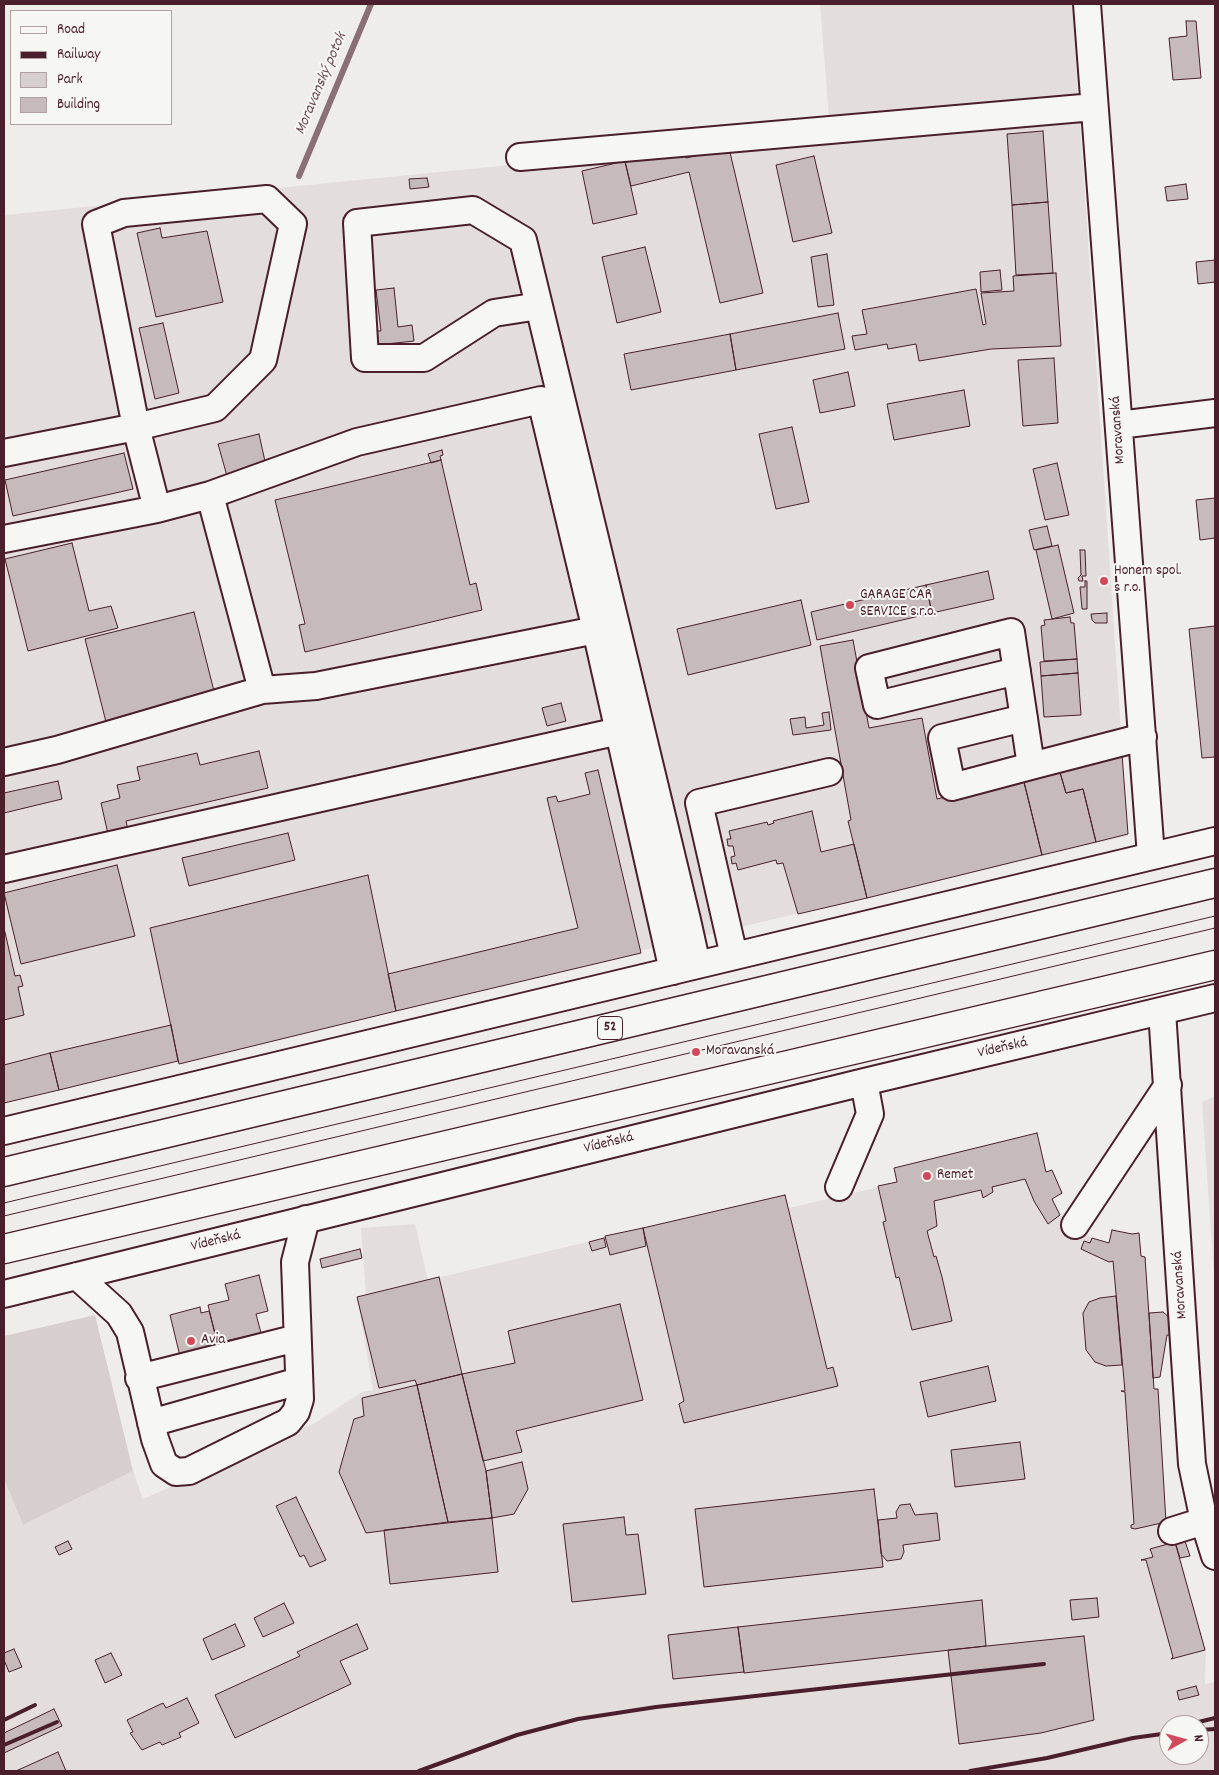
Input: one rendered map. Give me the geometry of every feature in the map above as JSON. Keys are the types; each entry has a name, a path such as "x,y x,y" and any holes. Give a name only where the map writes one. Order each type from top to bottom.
{"highway":[{"name":"52","path":"4,1172 1215,883"},
{"path":"4,1249 1215,965"}],"street":[{"name":"Moravanská","path":"1087,4 1151,856"},
{"path":"520,157 1094,107"},
{"path":"4,453 136,427 215,408 263,360 293,224 267,199 124,213 96,224 136,427 157,509"},
{"path":"539,306 494,313 424,358 366,358 357,223 473,210 522,240 539,306 685,968"},
{"path":"4,539 157,509 210,495 357,442 541,400 619,731 685,968"},
{"path":"1119,426 1215,413"},
{"path":"210,495 262,690"},
{"path":"4,762 57,750 262,690 316,686 596,630"},
{"path":"1017,671 877,705 869,668 1011,632 1017,671 1031,766"},
{"path":"1024,718 942,738 952,787 1143,738"},
{"path":"4,869 619,731"},
{"path":"734,956 699,803 829,772"},
{"path":"4,1131 1215,841"},
{"name":"Vídeňská","path":"4,1294 864,1082 1215,998"},
{"name":"Moravanská","path":"1162,1011 1192,1464 1204,1521 1215,1556"},
{"path":"839,1187 870,1114 864,1082"},
{"path":"1075,1225 1168,1085"},
{"path":"77,1276 119,1314 130,1332 139,1378 164,1464 176,1472 188,1471 288,1422 296,1412 300,1399 295,1262 306,1219"},
{"path":"139,1378 297,1338"},
{"path":"151,1423 299,1380"},
{"path":"1172,1530 1204,1521"}],"shaded area":[{"path":"820,4 1072,4 1128,836 4,1100 4,215 520,164 519,145 829,117"},
{"path":"1215,1096 1215,1292 1202,1102"},
{"path":"1053,1171 1063,1193 1052,1200 1060,1215 1092,1238 1108,1243 1112,1230 1131,1234 1139,1233 1141,1256 1145,1257 1149,1313 1163,1312 1173,1335 1167,1336 1160,1377 1153,1378 1154,1389 1158,1389 1166,1522 1176,1542 1206,1650 1205,1684 1215,1682 1215,1771 4,1771 4,1479 23,1525 133,1471 143,1499 315,1423 362,1392 373,1390 357,1297 366,1296 361,1228 415,1224 428,1280 785,1195 789,1208 921,1177"}],"green space":[{"path":"95,1315 133,1471 23,1525 4,1479 4,1336"}],"building":[{"path":"1186,21 1196,21 1201,78 1173,80 1169,38 1187,36"},
{"path":"1043,131 1048,202 1012,205 1007,134"},
{"path":"729,148 763,293 720,303 689,172 631,186 625,162 684,153 686,158"},
{"path":"814,156 832,233 793,242 776,165"},
{"path":"625,161 637,214 593,224 582,171"},
{"path":"427,178 429,187 410,189 409,179"},
{"path":"1186,184 1188,199 1167,201 1165,187"},
{"path":"1048,202 1053,273 1016,275 1012,205"},
{"path":"160,228 162,238 207,231 223,302 156,317 137,233"},
{"path":"645,247 661,312 617,323 602,257"},
{"path":"827,254 834,305 818,307 811,257"},
{"path":"1215,260 1215,282 1198,284 1196,262"},
{"path":"1000,270 1002,290 981,292 980,272"},
{"path":"1056,273 1061,346 991,349 919,361 916,344 888,349 887,344 855,350 852,336 867,334 862,310 976,289 983,325 986,324 981,293 1014,291 1013,276"},
{"path":"394,288 398,327 412,325 414,341 377,345 375,331 381,331 376,290"},
{"path":"838,313 845,349 736,370 730,334"},
{"path":"163,323 179,393 155,399 139,328"},
{"path":"730,334 736,370 631,390 624,354"},
{"path":"1054,358 1058,423 1023,426 1018,360"},
{"path":"848,372 855,406 820,413 813,380"},
{"path":"964,390 970,426 894,440 887,404"},
{"path":"792,427 809,502 776,509 759,434"},
{"path":"259,434 266,466 227,476 218,444"},
{"path":"442,450 441,460 431,463 428,454"},
{"path":"124,453 133,489 13,516 5,480"},
{"path":"441,460 470,585 476,583 482,610 305,652 299,625 305,624 275,500"},
{"path":"1057,463 1069,515 1045,520 1033,469"},
{"path":"1215,498 1215,538 1200,540 1196,500"},
{"path":"1047,526 1052,546 1034,550 1029,530"},
{"path":"72,543 89,611 111,606 118,628 28,651 5,559"},
{"path":"1058,545 1074,613 1052,619 1036,550"},
{"path":"1080,550 1085,550 1086,576 1082,576 1083,581 1079,581 1078,578 1081,575"},
{"path":"988,571 994,599 932,613 926,585"},
{"path":"1085,581 1087,581 1087,609 1082,609 1080,587 1085,587"},
{"path":"926,585 932,613 817,640 811,612"},
{"path":"801,600 811,645 688,675 677,629"},
{"path":"194,612 216,699 107,726 85,639"},
{"path":"1107,613 1107,623 1095,623 1092,620 1091,614"},
{"path":"1070,617 1071,623 1074,623 1077,659 1044,661 1041,626 1045,625 1044,620"},
{"path":"1215,626 1215,757 1202,758 1189,629"},
{"path":"853,640 869,728 922,718 937,799 1023,778 1042,855 867,898 848,821 851,820 820,646"},
{"path":"1077,659 1078,673 1041,676 1040,662"},
{"path":"1078,673 1081,715 1044,717 1041,676"},
{"path":"561,703 566,721 547,726 542,708"},
{"path":"829,712 831,730 793,735 790,719 805,717 806,728 824,725 822,713"},
{"path":"259,751 268,788 126,821 128,830 108,834 101,803 120,798 117,785 140,780 137,767 197,753 200,765"},
{"path":"1122,754 1128,834 1096,842 1083,789 1066,793 1059,769"},
{"path":"1059,769 1066,793 1083,789 1096,842 1042,855 1023,778"},
{"path":"598,770 641,953 396,1011 388,974 578,928 547,798 556,796 558,802 590,794 585,773"},
{"path":"58,781 62,799 4,813 4,793"},
{"path":"812,811 821,852 854,844 867,898 798,914 783,863 777,864 776,860 738,870 736,863 732,864 731,857 735,856 733,846 728,846 727,839 731,839 729,831 767,822 768,825 774,823 773,821"},
{"path":"288,833 295,860 189,886 182,858"},
{"path":"117,865 135,936 21,964 4,893"},
{"path":"368,875 396,1011 179,1064 150,928"},
{"path":"4,928 15,976 20,975 23,986 18,987 24,1015 4,1020"},
{"path":"171,1025 178,1061 59,1090 50,1053"},
{"path":"50,1053 59,1090 4,1103 4,1065"},
{"path":"1037,1133 1046,1172 1052,1170 1062,1193 1052,1199 1060,1215 1048,1224 1034,1201 1025,1179 992,1187 993,1192 983,1198 981,1190 934,1201 937,1226 927,1231 942,1277 952,1321 912,1330 899,1277 896,1278 883,1222 886,1221 878,1186 897,1182 894,1168"},
{"path":"785,1195 827,1369 833,1367 838,1386 684,1423 679,1404 684,1401 643,1228"},
{"path":"643,1228 646,1246 610,1255 605,1236"},
{"path":"1112,1230 1132,1234 1139,1233 1141,1256 1145,1257 1154,1389 1158,1389 1166,1522 1135,1529 1131,1528 1131,1525 1134,1524 1125,1392 1121,1391 1125,1391 1113,1261 1109,1262 1081,1249 1084,1241 1090,1243 1092,1238 1109,1243"},
{"path":"604,1238 606,1247 592,1251 589,1242"},
{"path":"360,1249 362,1258 322,1268 320,1259"},
{"path":"259,1275 268,1311 256,1314 261,1333 217,1343 208,1305 229,1300 225,1284"},
{"path":"439,1277 462,1374 417,1385 415,1380 379,1388 357,1297"},
{"path":"1116,1296 1122,1365 1106,1366 1095,1362 1086,1350 1083,1313 1089,1302 1100,1298"},
{"path":"620,1304 643,1400 516,1431 522,1452 483,1461 462,1374 515,1363 508,1331"},
{"path":"200,1307 201,1313 209,1311 216,1336 207,1339 215,1369 185,1377 170,1315"},
{"path":"1163,1312 1171,1319 1173,1335 1167,1335 1160,1377 1153,1378 1149,1313"},
{"path":"988,1366 996,1401 928,1417 920,1382"},
{"path":"462,1374 486,1471 492,1518 448,1522 417,1385"},
{"path":"417,1385 448,1522 366,1533 339,1472 354,1419 364,1416 362,1398"},
{"path":"1020,1442 1025,1479 955,1487 951,1450"},
{"path":"522,1462 528,1489 514,1514 492,1518 486,1471"},
{"path":"874,1489 883,1567 704,1587 695,1509"},
{"path":"296,1497 326,1560 310,1567 304,1555 300,1557 276,1506"},
{"path":"910,1504 915,1515 937,1513 940,1540 903,1545 904,1552 901,1559 887,1561 881,1554 878,1520 897,1518 896,1512 900,1505"},
{"path":"624,1517 626,1535 638,1534 646,1594 572,1602 563,1524"},
{"path":"492,1518 498,1572 390,1584 384,1530"},
{"path":"68,1541 72,1549 59,1555 55,1547"},
{"path":"1185,1541 1190,1556 1180,1558 1175,1542"},
{"path":"1175,1542 1205,1650 1171,1659 1173,1657 1146,1560 1141,1560 1153,1557 1150,1549"},
{"path":"1097,1598 1099,1617 1072,1620 1070,1600"},
{"path":"982,1600 986,1646 744,1673 738,1627"},
{"path":"284,1603 294,1623 263,1637 254,1618"},
{"path":"235,1624 245,1646 212,1660 203,1639"},
{"path":"357,1624 368,1649 340,1661 351,1684 235,1738 215,1695 300,1656 297,1652"},
{"path":"738,1627 744,1672 673,1679 668,1635"},
{"path":"1084,1636 1094,1720 1041,1733 959,1744 948,1650"},
{"path":"14,1649 22,1667 9,1672 4,1660 4,1653"},
{"path":"111,1653 122,1675 105,1683 95,1660"},
{"path":"1196,1686 1199,1695 1179,1700 1177,1691"},
{"path":"187,1698 199,1723 179,1733 181,1737 162,1745 160,1742 142,1750 130,1733 133,1732 127,1720 163,1703 166,1708"},
{"path":"54,1709 62,1726 4,1753 4,1733"},
{"path":"58,1752 66,1771 16,1771"}],"waterway":[{"name":"Moravanský potok","path":"299,176 371,4"}],"tram line":[{"path":"4,1203 1215,916"},
{"path":"4,1216 1215,928"}],"railway":[{"path":"419,1771 517,1735 578,1719 656,1707 1044,1664"},
{"path":"4,1720 35,1705"},
{"path":"1209,1719 1215,1718"},
{"path":"4,1745 57,1722"},
{"path":"1209,1729 1215,1729"},
{"path":"970,1771 1047,1758 1133,1738 1159,1734"}],"place":[{"name":"Honem spol. s r.o.","path":"1104,581"},
{"name":"GARAGE CAR SERVICE s.r.o.","path":"850,605"},
{"name":"Moravanská","path":"696,1052"},
{"name":"Remet","path":"927,1176"},
{"name":"Avia","path":"191,1341"}]}
